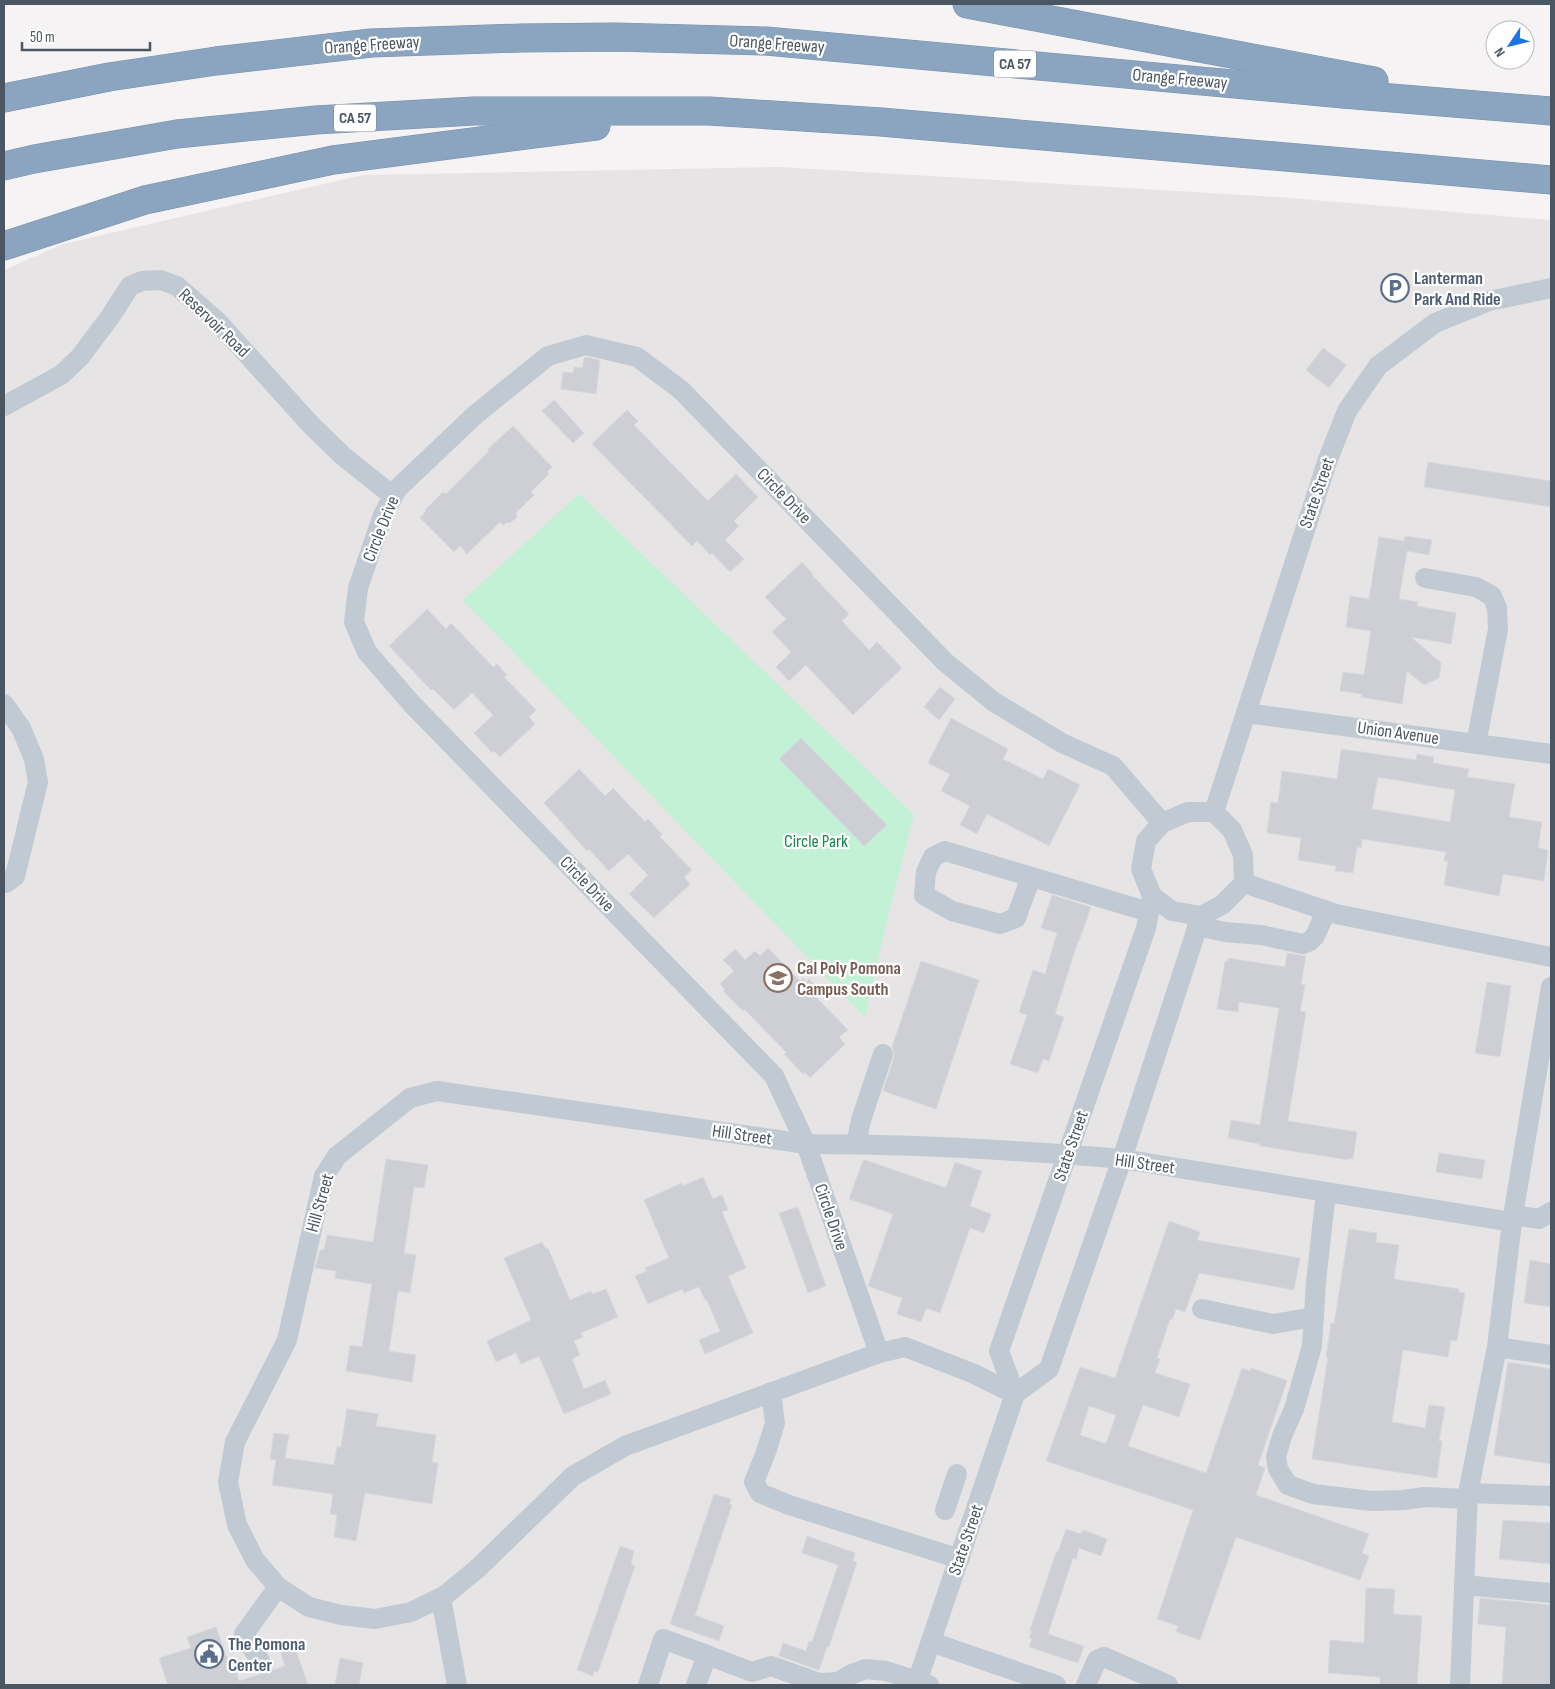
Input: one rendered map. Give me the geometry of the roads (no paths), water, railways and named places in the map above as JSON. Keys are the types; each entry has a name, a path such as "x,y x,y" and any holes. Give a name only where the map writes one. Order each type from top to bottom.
{"highway":[{"path":"967,4 1509,106"},
{"name":"Orange Freeway","path":"4,98 109,77 216,61 372,44 521,38 615,37 766,41 1343,94 1509,106 1551,111"},
{"path":"4,246 145,200 334,160 710,111"},
{"name":"CA 57","path":"4,166 177,134 316,120 474,112 710,111 881,122 1551,180"}],"street":[{"name":"Reservoir Road","path":"4,406 61,375 80,357 130,286 142,282 161,280 177,286 217,321 310,425 343,456 393,496"},
{"name":"State Street","path":"1214,812 1327,462 1348,411 1378,366 1435,323 1489,301 1551,288"},
{"name":"Circle Drive","path":"879,1353 806,1144 774,1076 411,703 366,652 354,622 358,588 382,515 397,489 475,415 548,356 586,345 637,357 681,390 945,662 994,702 1062,743 1113,766 1162,823"},
{"path":"1425,578 1476,587 1492,596 1497,608 1498,629 1476,744"},
{"path":"4,704 21,728 34,759 38,782 9,880"},
{"name":"Union Avenue","path":"1246,713 1551,754"},
{"path":"260,1660 244,1634 278,1588 309,1607 341,1615 375,1619 411,1612 441,1598 477,1570 574,1476 625,1446 771,1392 879,1353 905,1347 972,1372 1015,1394 1049,1370 1122,1159 1199,921 1222,905 1244,883 1243,854 1232,830 1214,812 1188,812 1162,823 1146,841 1141,869 1151,904"},
{"path":"1031,877 1016,918 1000,924 952,910 924,895 926,872 934,856 945,851 1031,877 1172,910 1225,932 1261,935 1306,944 1315,936 1326,911"},
{"path":"1244,883 1336,914 1551,957"},
{"name":"State Street","path":"921,1684 931,1642 1015,1394 1000,1351 1146,928 1151,904"},
{"path":"1460,1685 1468,1496 1497,1347 1512,1218 1544,1070 1551,987"},
{"path":"856,1144 861,1120 883,1054"},
{"name":"Hill Street","path":"278,1588 255,1560 237,1525 228,1482 235,1442 287,1340 324,1176 337,1156 410,1098 437,1091 806,1144 856,1144 1068,1154 1122,1159 1326,1192 1512,1218 1540,1219 1551,1212"},
{"path":"1326,1192 1312,1346 1294,1409 1282,1436 1276,1457 1278,1469 1288,1485 1313,1494 1372,1501 1425,1497 1551,1496"},
{"path":"1202,1308 1274,1324 1314,1317"},
{"path":"1497,1347 1551,1355"},
{"path":"771,1392 775,1423 754,1482 760,1493 789,1505 960,1559"},
{"path":"945,1510 957,1474"},
{"path":"1464,1585 1551,1593"},
{"path":"441,1598 457,1685"},
{"path":"648,1685 663,1639 707,1655 750,1679 771,1666 819,1683 838,1682 866,1669 886,1671 921,1684"},
{"path":"931,1642 1056,1685"},
{"path":"696,1685 707,1655"},
{"path":"1089,1678 1098,1660 1104,1658 1168,1685"}],"place":[{"name":"Lanterman Park And Ride","path":"1395,288"},
{"name":"Cal Poly Pomona Campus South","path":"778,978"},
{"name":"The Pomona Center","path":"209,1654"}],"park label":[{"name":"Circle Park","path":"816,841"}]}
